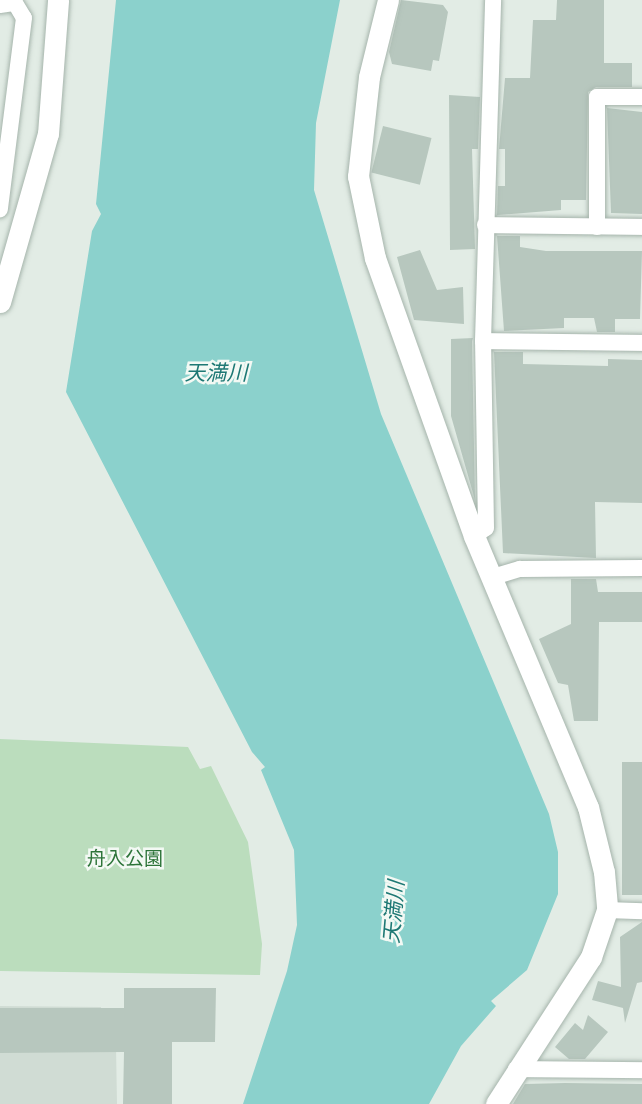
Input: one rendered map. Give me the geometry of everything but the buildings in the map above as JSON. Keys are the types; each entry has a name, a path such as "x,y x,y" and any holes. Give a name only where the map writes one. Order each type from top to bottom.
{"street":[{"path":"0,302 48,134 58,0"},
{"path":"388,0 369,77 358,176 375,258 474,536 588,807 607,911 592,957 516,1069 496,1104"},
{"path":"474,536 486,528 483,341 493,0"},
{"path":"0,5 15,4 24,18 0,209"},
{"path":"597,227 597,97 642,97"},
{"path":"485,225 642,227"},
{"path":"483,341 642,343"},
{"path":"493,578 520,569 642,568"},
{"path":"607,911 642,911"},
{"path":"516,1069 642,1070"}],"shaded area":[{"path":"0,1006 101,1007 101,1046 116,1046 117,1104 0,1104"}],"green space":[{"name":"舟入公園","path":"0,739 188,747 200,769 211,766 248,842 262,944 260,975 0,971"}],"water":[{"name":"天満川","path":"116,0 340,0 316,123 314,190 381,414 549,814 558,852 558,894 527,970 491,1001 496,1006 461,1046 429,1104 243,1104 287,971 297,925 294,850 261,770 265,767 252,752 66,392 92,231 101,214 96,204"}]}
